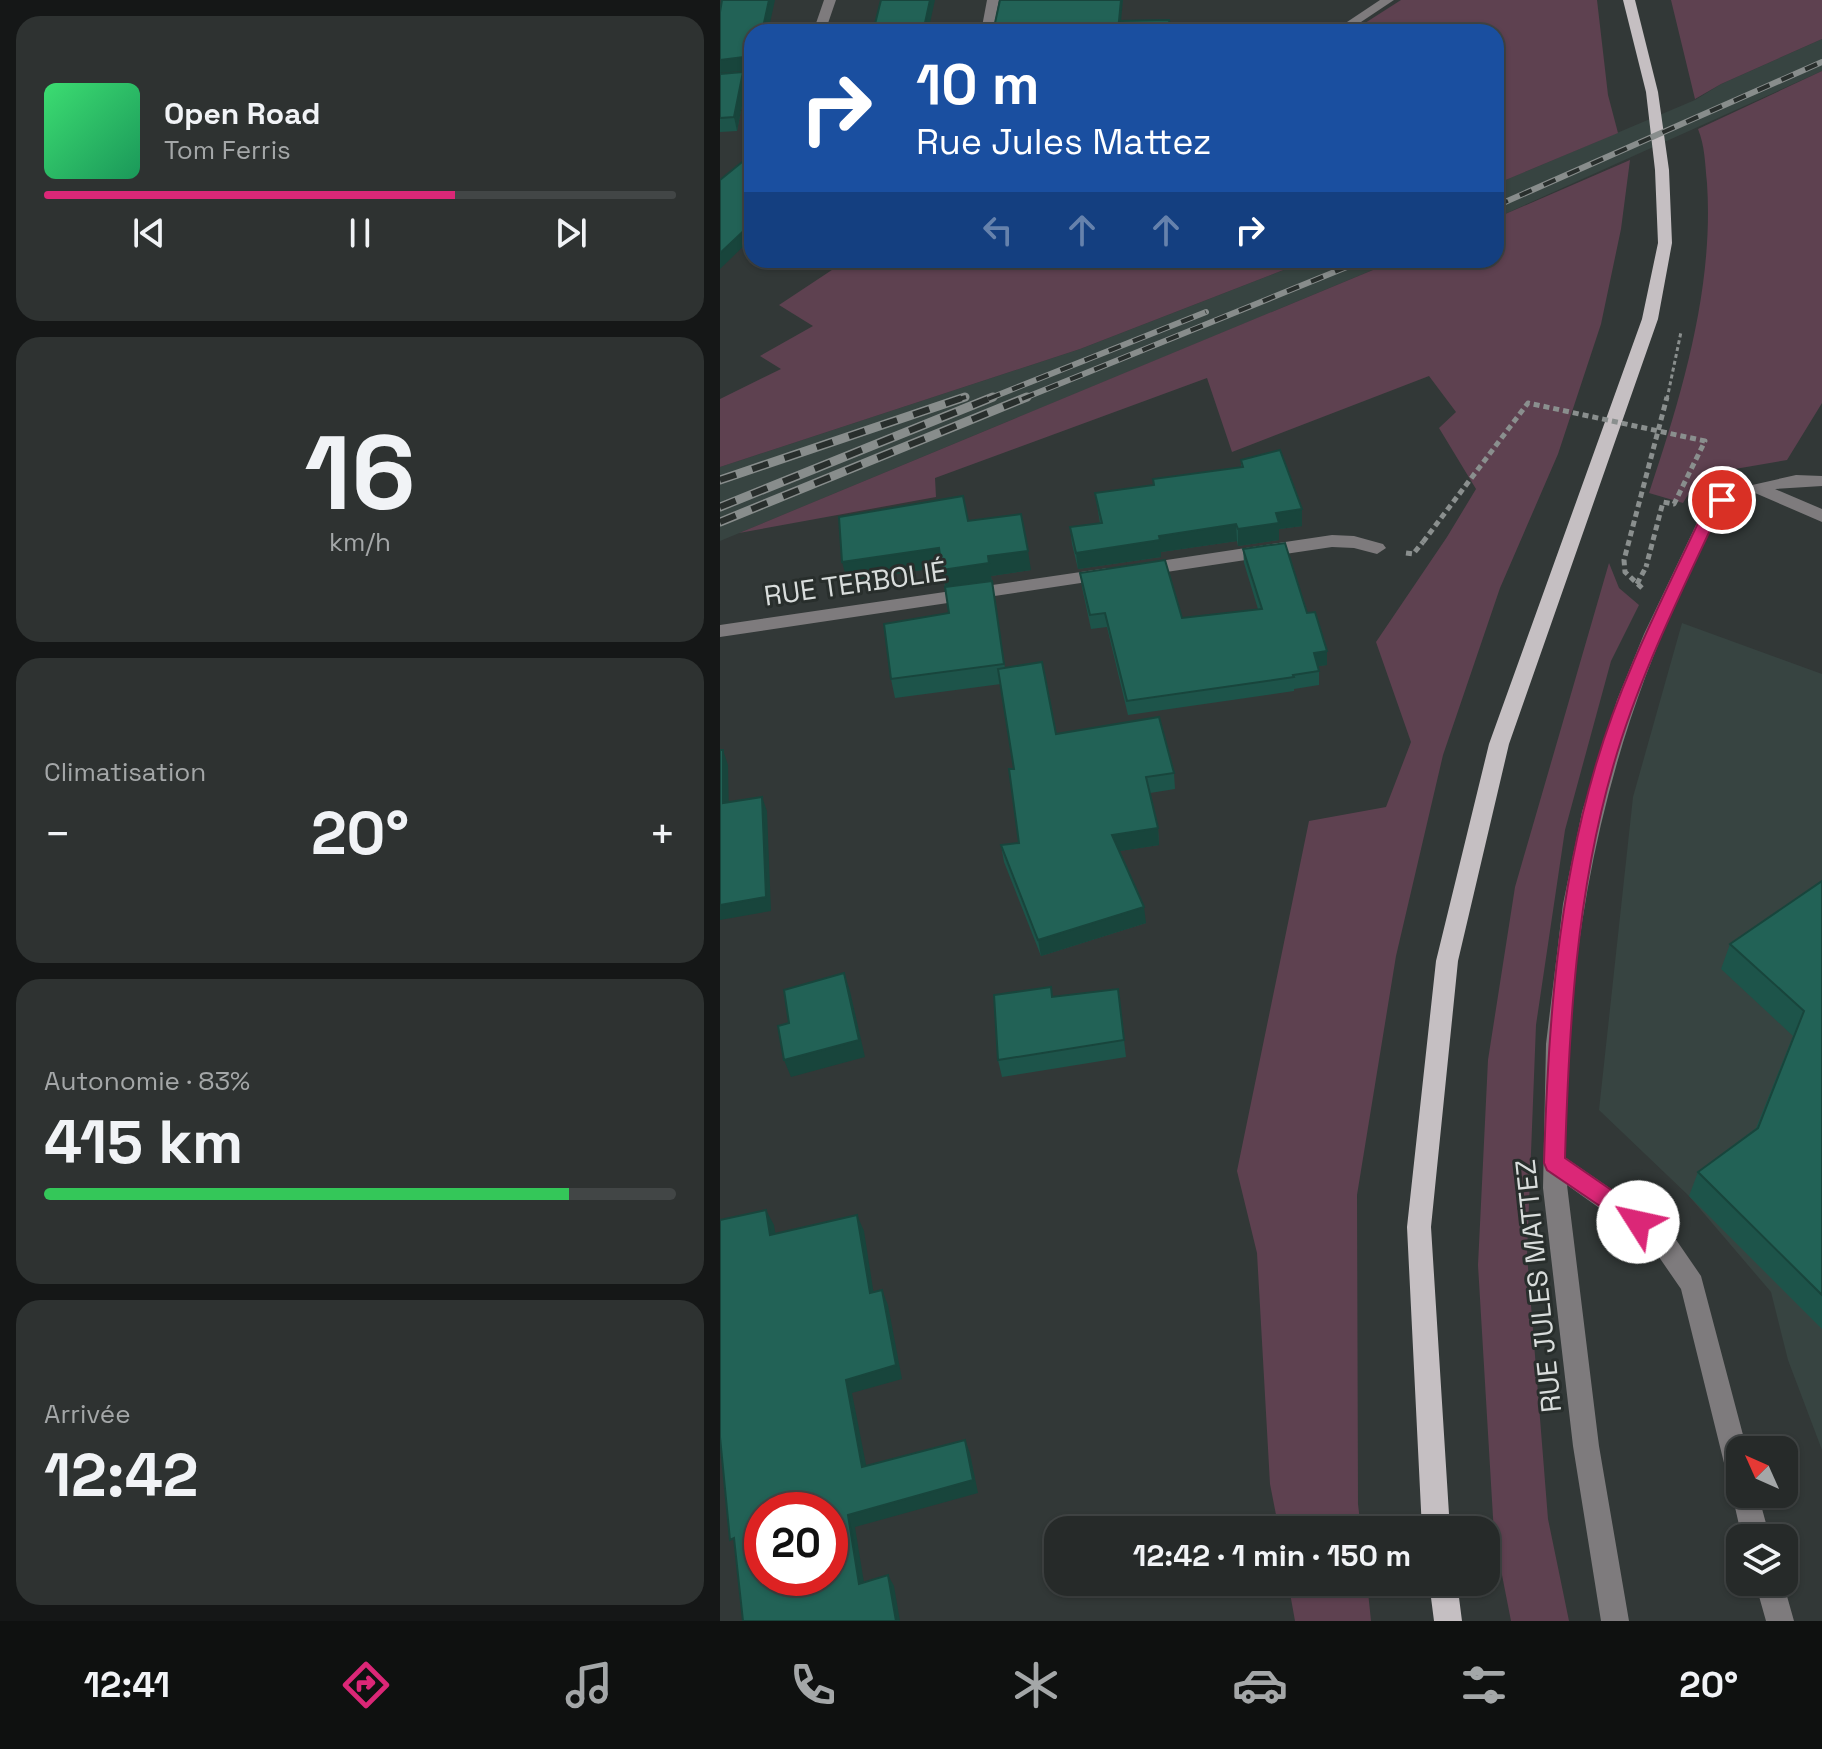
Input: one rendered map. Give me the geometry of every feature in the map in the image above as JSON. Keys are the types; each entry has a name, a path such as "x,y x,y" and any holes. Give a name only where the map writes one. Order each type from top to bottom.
{"main road":[{"path":"1435,1516 1419,1227 1447,961 1499,744 1650,319 1665,243 1662,170 1652,92 1629,0"},
{"path":"1445,1596 1448,1621"}],"street":[{"path":"822,24 830,0"},
{"path":"988,24 993,0"},
{"path":"1350,24 1388,0"},
{"path":"720,80 744,78"},
{"name":"RUE JULES MATTEZ","path":"1615,1621 1594,1514 1564,1282 1554,1163 1558,1029 1575,890 1604,767 1629,690 1714,506 1734,494 1758,488 1822,481"},
{"path":"1758,488 1822,516"},
{"name":"RUE TERBOLIÉ","path":"720,631 1332,541 1377,548"},
{"path":"1554,1163 1659,1236 1692,1284 1730,1436"},
{"path":"1773,1596 1780,1621"}],"path":[{"path":"1423,542 1528,403 1705,441 1674,504 1663,502 1646,567 1637,584"}],"shaded area":[{"path":"1401,0 1597,0 1608,95 1618,133 1504,181 1504,24 1364,24"},
{"path":"1671,0 1822,0 1822,39 1721,84 1695,99"},
{"path":"1822,39 1822,71 1504,214 1504,181 1695,100 1721,84"},
{"path":"1822,71 1822,403 1787,460 1700,475 1683,503 1649,493 1684,379 1706,262 1707,183 1698,129"},
{"path":"1630,160 1621,229 1601,324 1558,454 1500,588 1443,755 1396,956 1357,1195 1359,1516 1276,1516 1270,1484 1257,1253 1237,1171 1309,821 1386,807 1411,742 1376,642 1476,489 1439,428 1456,412 1429,376 1232,452 1207,378 935,478 936,497 739,533 1378,268 1504,268 1504,215"},
{"path":"835,268 1288,268 1080,349 720,467 720,399 781,369 760,356 813,326 779,305"},
{"path":"1288,268 1378,268 720,541 720,467 1080,349"},
{"path":"1609,563 1619,588 1639,605 1611,661 1565,830 1536,1025 1527,1255 1548,1519 1569,1621 1511,1621 1500,1565 1500,1516 1493,1516 1478,1265 1488,1060 1515,887"},
{"path":"1682,623 1822,674 1822,1450 1788,1360 1771,1292 1689,1196 1599,1110 1633,797"},
{"path":"1291,1596 1368,1596 1371,1621 1295,1621"}],"building":[{"path":"722,0 769,0 764,24 744,24 744,57 720,60"},
{"path":"881,0 930,0 925,24 875,24"},
{"path":"1000,0 1121,0 1119,21 1169,20 1170,24 995,24"},
{"path":"743,72 734,117 720,118 720,74"},
{"path":"744,160 744,230 720,253 720,180"},
{"path":"1280,450 1302,509 1276,513 1279,523 1238,529 1236,524 1076,553 1070,527 1102,523 1095,493 1154,485 1153,479 1243,467 1241,460"},
{"path":"963,496 968,521 1021,514 1028,551 988,556 989,563 942,570 939,548 842,562 839,517"},
{"path":"1285,543 1307,613 1315,612 1327,651 1314,653 1319,671 1127,701 1105,613 1090,615 1080,573 1165,560 1182,618 1262,609 1243,549"},
{"path":"992,581 1004,664 891,679 884,624 949,613 945,587"},
{"path":"1042,662 1056,734 1159,717 1174,773 1146,777 1158,828 1112,835 1144,907 1038,940 1001,845 1019,843 1009,769 1014,769 998,669"},
{"path":"720,750 723,750 723,803 762,797 766,897 720,905"},
{"path":"1822,881 1822,1295 1698,1172 1758,1128 1804,1011 1730,944"},
{"path":"844,973 859,1040 784,1060 778,1026 789,1023 784,990"},
{"path":"1051,987 1052,997 1118,989 1124,1040 998,1060 994,995"},
{"path":"766,1210 770,1235 857,1215 870,1293 882,1290 896,1365 846,1380 862,1467 965,1440 973,1480 848,1515 859,1584 888,1575 896,1621 743,1621 734,1538 730,1540 720,1437 720,1220"}],"railway":[{"path":"1504,202 1822,62"},
{"path":"1022,399 1344,268"},
{"path":"992,397 1206,312"},
{"path":"960,399 965,397"},
{"path":"960,399 966,397"},
{"path":"720,507 992,397"},
{"path":"988,399 992,397"},
{"path":"720,522 1027,397"},
{"path":"720,480 960,399"}],"route":[{"path":"1638,1222 1554,1163 1558,1029 1575,890 1604,767 1629,690 1714,506 1722,500"}]}
